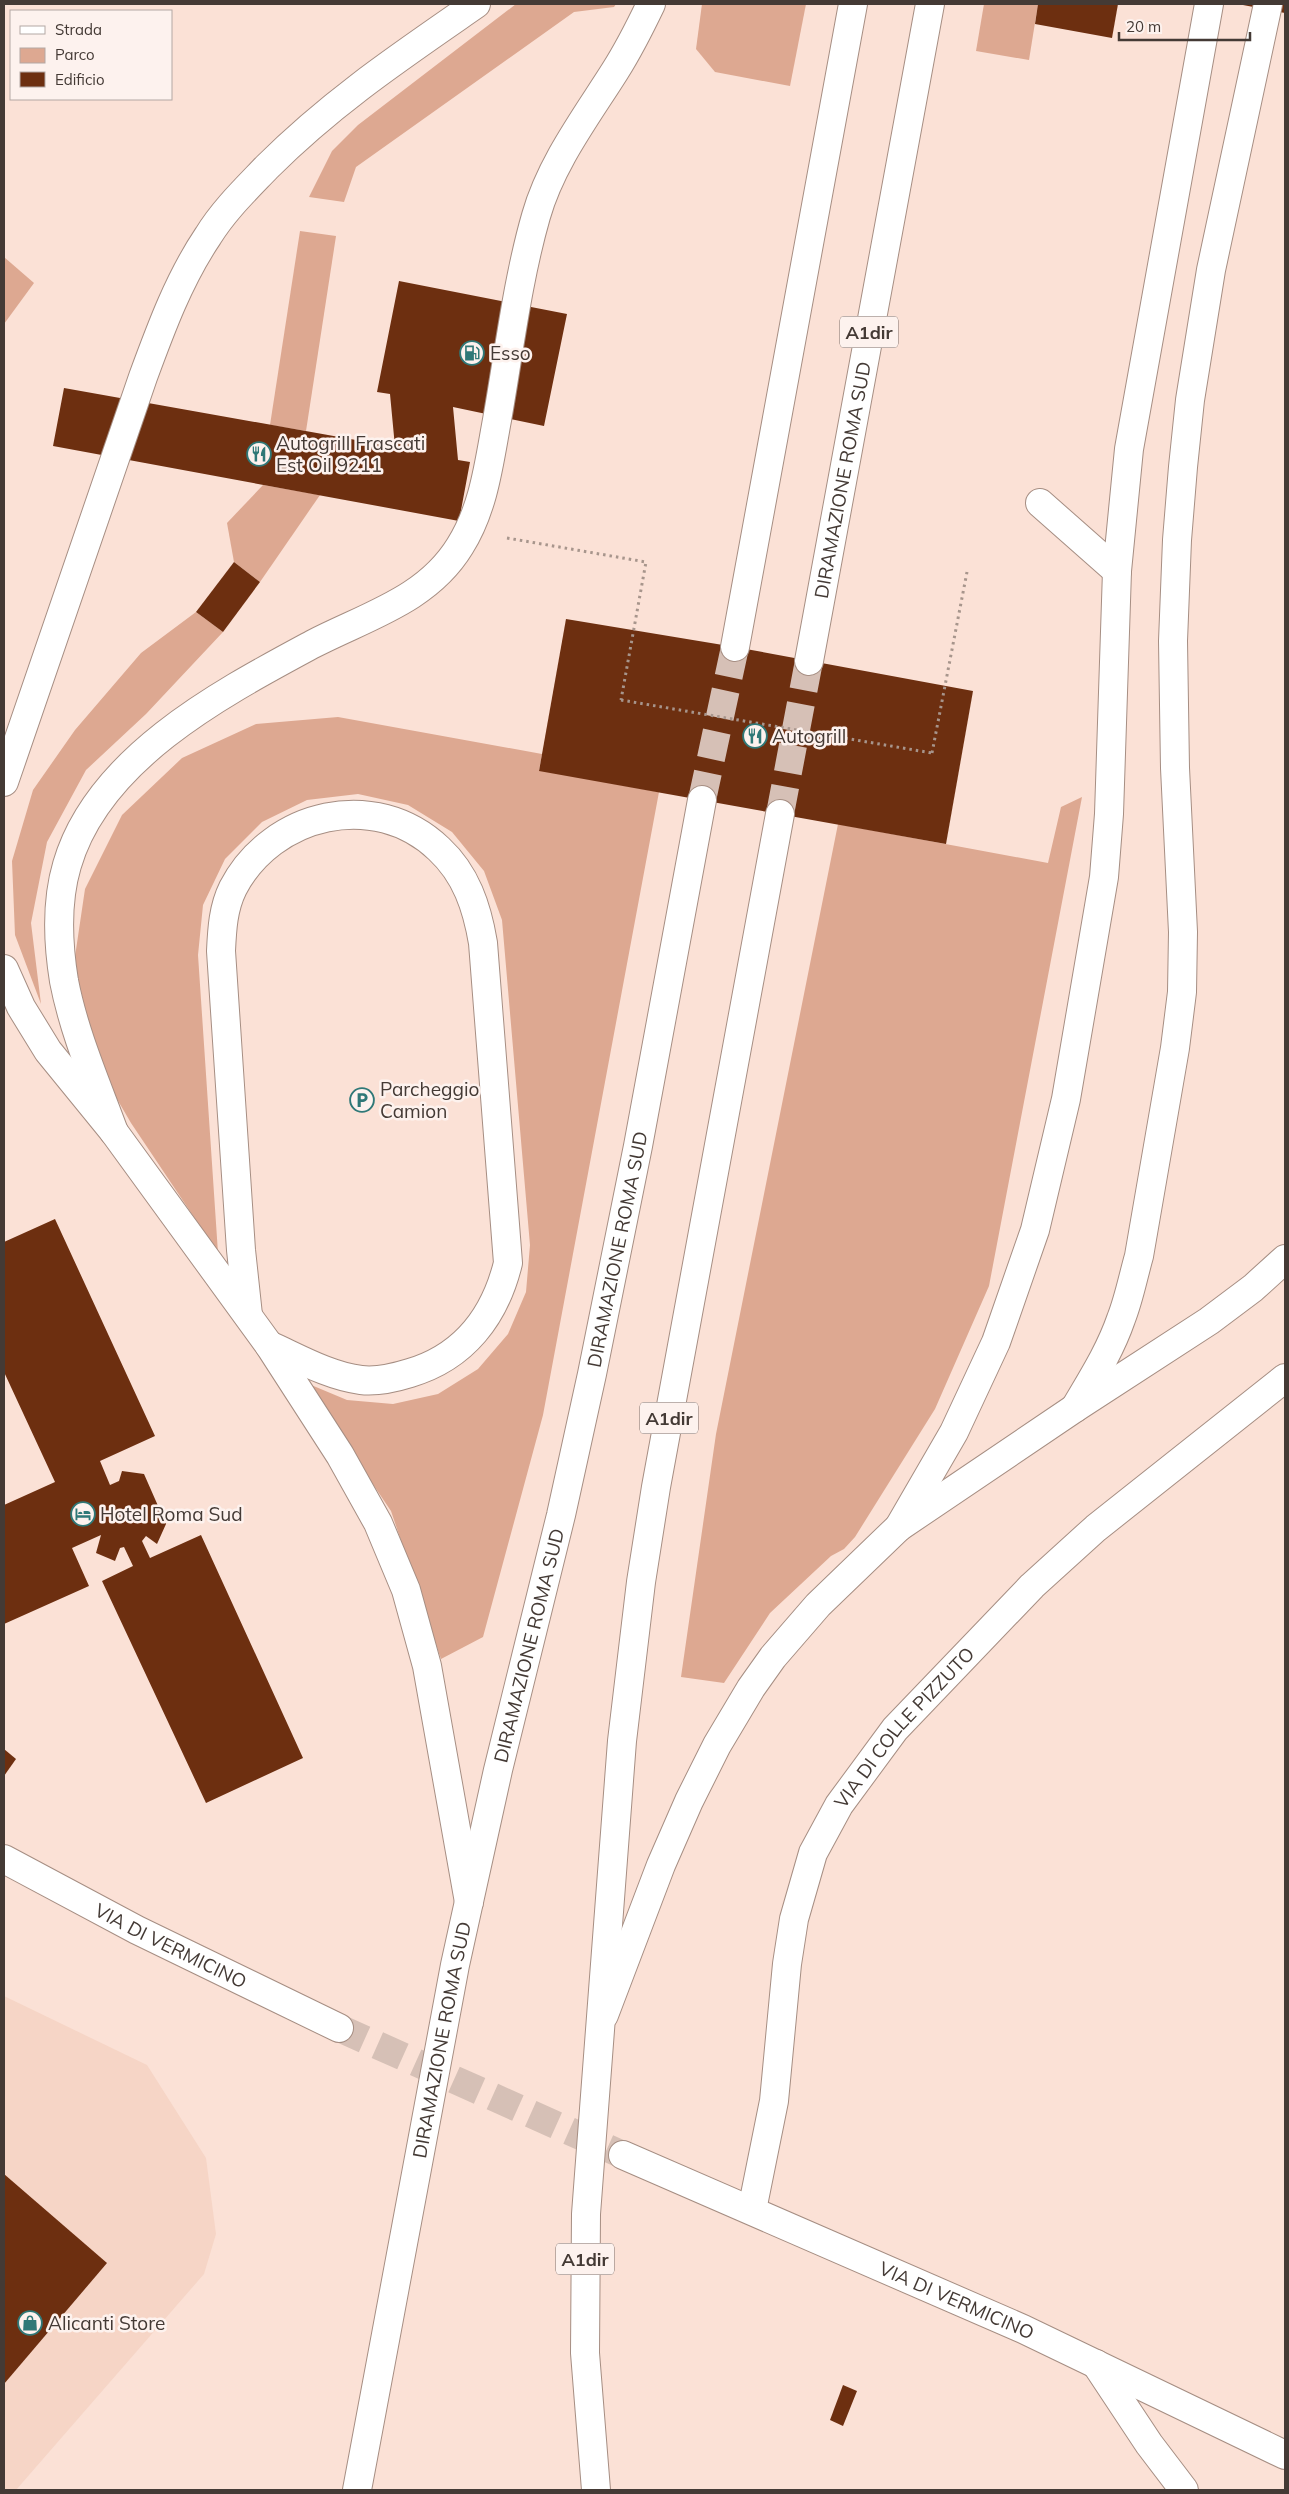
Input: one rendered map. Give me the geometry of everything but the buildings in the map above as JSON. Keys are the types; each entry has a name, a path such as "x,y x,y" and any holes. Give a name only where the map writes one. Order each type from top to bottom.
{"main road":[{"path":"4,782 143,377 159,333 192,262 220,218 306,129 349,93 476,4"},
{"path":"114,1132 74,1020 62,960 61,888 67,863 89,815 99,800 121,775 174,728 205,707 309,647 384,612 414,594 448,564 469,531 487,476 524,264 541,201 576,132 629,48 651,4"},
{"path":"735,647 854,4"},
{"name":"DIRAMAZIONE ROMA SUD","path":"809,661 930,4"},
{"path":"899,1527 954,1432 990,1357 1035,1230 1066,1099 1104,877 1109,814 1117,571 1122,503 1133,421 1209,4"},
{"path":"1075,1408 1113,1339 1122,1318 1131,1285 1141,1246 1180,1019 1183,932 1173,675 1177,532 1190,400 1204,307 1268,4"},
{"path":"1040,503 1117,571"},
{"name":"DIRAMAZIONE ROMA SUD","path":"357,2490 440,2039 498,1770 563,1506 592,1374 638,1146 702,800"},
{"path":"248,1315 240,1230 221,951 226,908 233,889 245,868 260,851 293,828 338,814 380,817 420,834 438,848 457,871 474,903 483,943 508,1262 503,1283 484,1322 456,1352 423,1369 383,1380 361,1380 343,1376 269,1345"},
{"name":"A1dir","path":"596,2490 587,2397 585,2309 586,2214 621,1751 641,1582 656,1487 780,814"},
{"path":"4,968 21,1007 48,1051 114,1132 269,1345 359,1487 378,1523 406,1590 428,1666 469,1902"},
{"path":"599,2028 674,1834 706,1765 734,1714 756,1680 818,1605 899,1527 1075,1408 1209,1321 1253,1288 1285,1259"},
{"name":"VIA DI COLLE PIZZUTO","path":"752,2210 774,2101 787,1964 794,1919 804,1876 813,1853 839,1805 895,1729 1032,1586 1096,1528 1285,1378"},
{"name":"VIA DI VERMICINO","path":"4,1859 137,1930 339,2028"},
{"name":"VIA DI VERMICINO","path":"623,2155 1023,2329 1285,2455"},
{"path":"1096,2364 1141,2433 1184,2490"}],"path":[{"path":"469,531 646,562 622,700 932,753 967,572"}],"shaded area":[{"path":"4,1996 147,2065 206,2158 216,2234 204,2274 16,2490 4,2490"}],"green space":[{"path":"516,4 616,4 614,7 574,12 356,167 344,202 309,197 332,151 358,125"},
{"path":"702,4 806,4 790,86 715,72 696,49"},
{"path":"984,4 1038,4 1029,60 976,51"},
{"path":"300,231 336,236 306,431 270,425"},
{"path":"4,257 34,283 4,324"},
{"path":"263,485 320,495 260,582 234,562 227,523"},
{"path":"196,612 223,632 146,714 86,770 47,842 31,923 41,1004 15,935 12,861 33,790 75,730 141,653"},
{"path":"338,717 542,754 539,770 659,792 543,1415 483,1637 441,1659 391,1511 304,1382 347,1400 393,1404 438,1394 478,1369 508,1334 526,1292 530,1245 502,920 484,871 452,832 408,805 358,794 307,800 262,822 225,859 203,905 198,955 218,1253 131,1123 89,1051 73,970 85,889 122,815 182,758 256,724"},
{"path":"1082,797 989,1286 935,1409 855,1537 844,1549 831,1556 770,1613 724,1683 681,1677 716,1434 838,824 1048,863 1061,807"}],"tunnel":[{"path":"702,800 735,647"},
{"path":"780,814 809,661"},
{"path":"339,2028 623,2155"}],"place":[{"name":"Esso","path":"472,353"},
{"name":"Autogrill Frascati Est Oil 9211","path":"259,454"},
{"name":"Autogrill","path":"755,736"},
{"name":"Parcheggio Camion","path":"362,1100"},
{"name":"Hotel Roma Sud","path":"83,1514"},
{"name":"Alicanti Store","path":"30,2323"}]}
